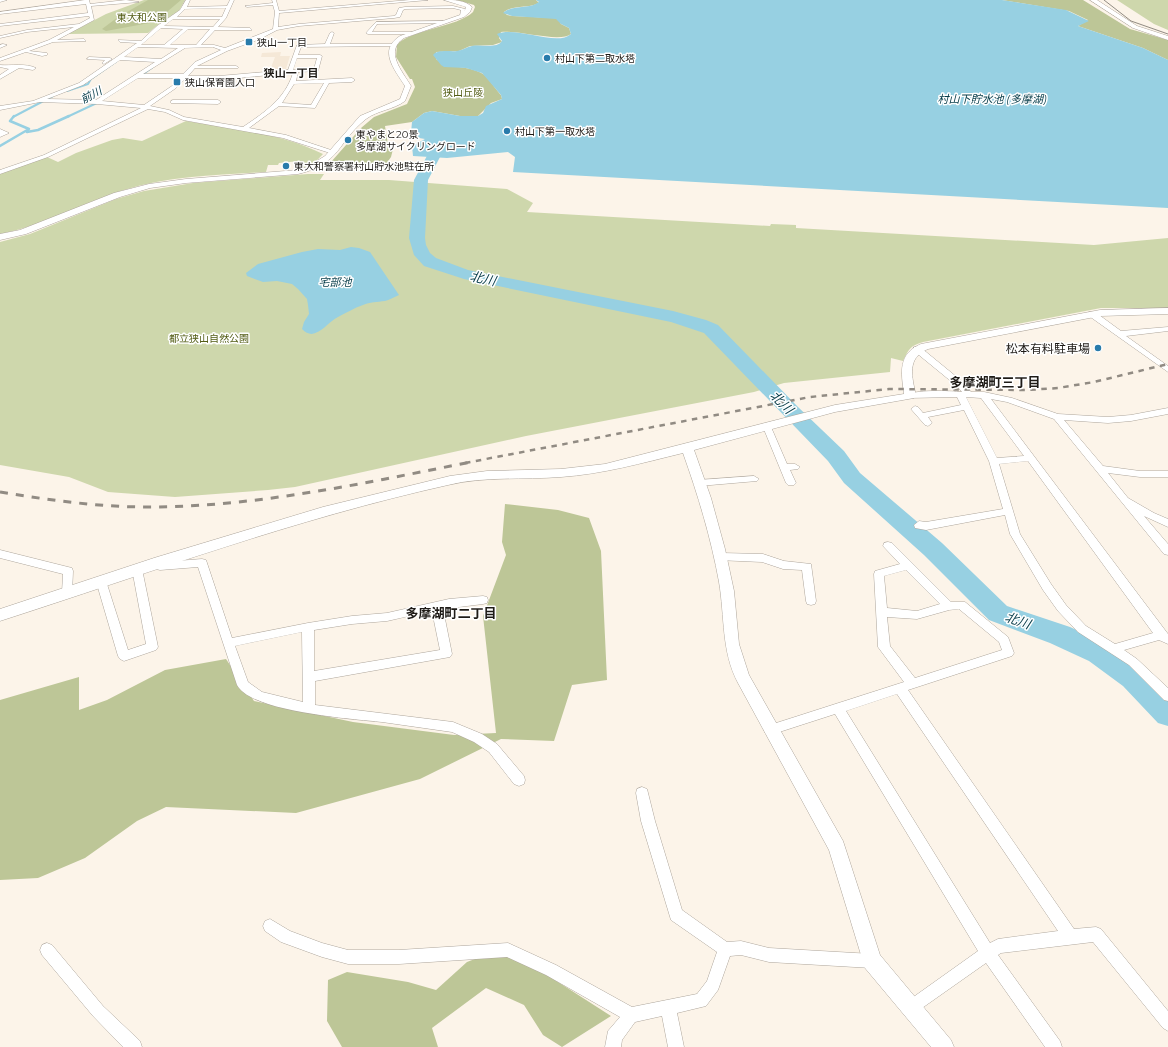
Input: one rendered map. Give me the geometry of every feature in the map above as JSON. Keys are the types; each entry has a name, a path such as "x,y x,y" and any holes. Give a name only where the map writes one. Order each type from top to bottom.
{"street":[{"path":"0,0 5,0"},
{"path":"44,100 81,84 137,46 184,8 188,0"},
{"path":"197,46 224,18 232,0"},
{"path":"347,0 349,6"},
{"path":"277,12 312,7 349,6 382,2 426,0"},
{"path":"0,237 23,232 107,199 137,189 186,181 303,171 319,166 365,117 400,102 405,96 408,86 391,55 392,45 396,40 462,16 468,11 468,6 447,0"},
{"path":"1093,0 1135,28 1168,38"},
{"path":"0,60 26,52 51,41 92,18 88,2"},
{"path":"0,12 88,2 137,2"},
{"path":"247,6 275,2 277,12 275,29"},
{"path":"184,8 228,7"},
{"path":"0,172 46,156 146,107 174,87 192,67 208,57 258,38 275,29 299,25 394,17 398,16 401,9 409,7 453,7 463,9 462,16"},
{"path":"0,25 91,14"},
{"path":"172,18 224,18"},
{"path":"412,33 368,33 376,23 443,22"},
{"path":"0,37 27,31 81,25"},
{"path":"159,27 186,29 250,29"},
{"path":"165,46 186,29"},
{"path":"327,45 332,33"},
{"path":"51,41 84,40"},
{"path":"120,42 142,42"},
{"path":"292,71 294,57 299,46 392,45"},
{"path":"137,46 214,46 225,50"},
{"path":"99,102 183,47"},
{"path":"26,52 45,54 42,55"},
{"path":"139,76 219,78 316,70 320,56 294,57"},
{"path":"89,58 110,59 90,72 94,74"},
{"path":"119,58 160,61"},
{"path":"0,66 13,68"},
{"path":"0,77 18,66 33,68"},
{"path":"192,67 236,67"},
{"path":"244,129 278,104 288,92 296,74 292,71"},
{"path":"292,84 352,80"},
{"path":"278,104 313,107 327,82"},
{"path":"160,110 183,97 192,97"},
{"path":"0,108 44,100 99,102 146,107 183,118 284,136 332,152"},
{"path":"174,102 218,102"},
{"path":"0,131 6,133 0,135"},
{"path":"910,396 908,360 911,354 917,349 945,342 1105,312 1168,311"},
{"path":"1092,314 1168,370"},
{"path":"1118,334 1168,329"},
{"path":"917,349 960,385 965,394 968,407 994,460 1015,534 1062,608 1082,629 1133,662 1168,696"},
{"path":"0,615 137,569 328,510 450,480 488,474 581,472 605,468 811,415 910,396 965,394 984,395 1009,400 1056,417 1116,420 1168,411"},
{"path":"984,395 1164,637 1114,649"},
{"path":"921,416 968,407"},
{"path":"1056,417 1168,551"},
{"path":"767,427 791,483"},
{"path":"686,448 700,483 721,557 730,608 732,644 736,661 743,679 770,730 837,847 872,961 944,1047"},
{"path":"994,460 1031,458"},
{"path":"784,467 795,466"},
{"path":"1100,469 1140,474 1168,474"},
{"path":"700,483 754,479"},
{"path":"1125,500 1150,515 1168,523"},
{"path":"919,525 926,526 1009,511"},
{"path":"888,546 949,606"},
{"path":"1,555 68,571 67,593"},
{"path":"721,557 763,558 783,565 807,567 811,601"},
{"path":"159,562 160,566 202,563 243,685 259,696 309,709 453,727 478,738 493,748 519,780"},
{"path":"908,566 879,574 884,647 913,684"},
{"path":"101,581 124,656 152,647 137,569"},
{"path":"228,643 308,627 352,620 387,617 438,607 449,603 483,600"},
{"path":"770,730 1008,653 1004,640 961,605 949,606 917,615 882,612"},
{"path":"308,677 446,654 438,607"},
{"path":"308,627 309,709"},
{"path":"900,689 1071,937"},
{"path":"838,709 988,953 1054,1047"},
{"path":"642,793 648,820 676,915 725,949 741,948 769,955 872,961"},
{"path":"270,926 286,936 322,950 348,957 399,957 508,950 551,970 631,1014 701,1001 713,985 725,949"},
{"path":"910,1008 998,946 1096,934 1168,1023"},
{"path":"47,950 98,1011 134,1047"},
{"path":"668,1008 676,1047"},
{"path":"613,1047 614,1036 631,1014"}],"shaded area":[{"path":"281,52 280,56 290,56 286,69 270,70 275,57 261,57 262,53"}],"green space":[{"name":"東大和公園","path":"144,0 185,0 179,11 148,33 68,34 106,14"},
{"path":"148,0 181,0 155,22 106,31 102,29 118,17"},
{"name":"狭山丘陵","path":"457,0 536,0 539,3 535,5 512,8 504,12 507,15 512,16 558,19 561,24 569,28 571,34 566,36 548,37 501,32 499,38 502,42 493,45 470,46 459,51 436,52 436,59 441,62 453,66 472,69 483,74 501,95 502,99 491,103 478,116 460,116 432,111 424,113 412,122 385,126 388,145 394,145 391,157 382,170 332,165 331,162 361,128 374,117 407,104 415,87 412,79 410,79 396,57 397,45 411,36 456,21 473,12 475,7 474,5"},
{"path":"1002,0 1083,0 1130,29 1168,40 1168,60 1143,48 1078,26 1088,20 1069,11"},
{"path":"1117,0 1168,0 1168,30 1154,24"},
{"path":"186,121 273,136 323,154 312,164 299,169 300,161 279,163 278,165 268,165 266,172 212,175 141,185 108,195 32,226 0,234 0,174 47,157 58,162 76,153 112,140 123,138 142,141"},
{"name":"都立狭山自然公園","path":"324,174 320,180 389,180 507,189 533,203 527,212 770,226 771,224 796,225 796,228 1094,245 1168,238 1168,308 1101,308 923,342 910,348 903,361 891,358 890,372 784,383 754,392 526,436 295,487 175,497 108,492 69,477 0,465 0,242 30,234 116,199 144,191 193,183"},
{"path":"505,504 558,510 589,518 601,551 607,680 572,685 554,741 501,739 420,779 296,813 166,807 137,821 85,858 38,878 0,880 0,700 79,677 79,710 107,700 165,670 226,659 254,701 353,722 454,735 496,733 483,616 506,555 502,542"},
{"path":"493,952 516,955 611,1016 562,1047 543,1035 524,1005 486,988 432,1028 438,1047 342,1047 327,1021 328,980 347,972 408,982 436,990 467,962"}],"water":[{"name":"村山下貯水池 (多摩湖)","path":"536,0 1002,0 1066,10 1089,21 1078,26 1143,48 1168,60 1168,208 513,172 515,157 508,152 447,158 413,156 412,146 425,139 413,137 411,133 412,122 424,113 432,111 460,116 478,116 483,113 486,106 502,99 501,95 482,73 466,68 444,67 433,55 435,53 441,51 457,51 472,46 493,46 502,41 497,34 505,32 515,32 547,38 565,37 571,34 569,28 561,24 556,19 512,16 503,13 511,9 531,6 539,2"},
{"name":"宅部池","path":"351,247 370,252 399,295 385,301 368,303 356,308 338,317 316,333 307,333 302,329 309,314 307,299 298,289 292,284 277,281 263,282 247,276 246,273 258,264 302,252 318,249 340,250"}],"waterway":[{"name":"前川","path":"67,91 88,84 91,79 117,61"},
{"name":"前川","path":"139,77 153,67"},
{"name":"前川","path":"13,117 53,96"},
{"name":"前川","path":"67,117 101,101"},
{"name":"前川","path":"27,132 38,130 69,116"},
{"name":"前川","path":"0,146 29,129 10,121 13,117"},
{"name":"北川","path":"433,157 421,180 417,238 422,255 430,262 464,274 673,317 711,329 791,412 836,456 852,478 933,549 998,613 1060,635 1099,653 1133,678 1168,714"}],"tram line":[{"path":"1104,0 1131,21 1168,34"}],"railway":[{"path":"465,463 810,397 889,389 1028,390 1058,388 1094,382 1168,364"},
{"path":"0,492 110,506 188,506 229,503 310,492 471,462"}],"place":[{"name":"狭山一丁目","path":"249,42"},
{"name":"村山下第二取水塔","path":"547,58"},
{"name":"狭山保育園入口","path":"177,82"},
{"name":"村山下第一取水塔","path":"507,131"},
{"name":"東やまと20景 多摩湖サイクリングロード","path":"348,140"},
{"name":"東大和警察署村山貯水池駐在所","path":"286,166"},
{"name":"松本有料駐車場","path":"1098,348"}],"district":[{"name":"狭山一丁目","path":"291,73"},
{"name":"多摩湖町三丁目","path":"995,382"},
{"name":"多摩湖町二丁目","path":"451,613"}]}
